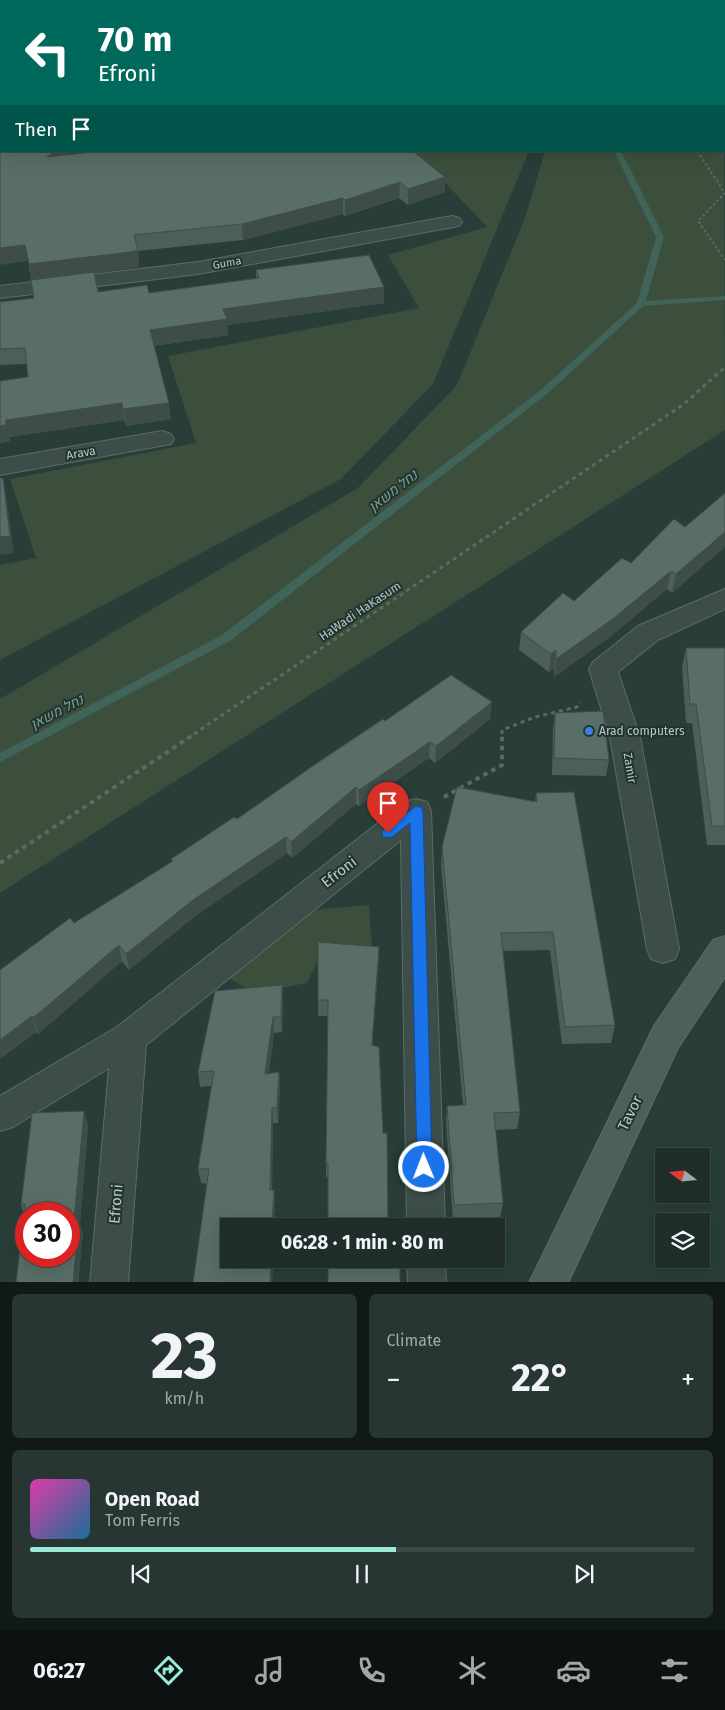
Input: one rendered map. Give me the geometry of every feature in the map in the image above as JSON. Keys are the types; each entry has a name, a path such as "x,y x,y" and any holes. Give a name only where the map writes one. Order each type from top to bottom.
{"street":[{"name":"Guma","path":"0,292 198,268 452,222"},
{"name":"Arava","path":"0,467 162,440"},
{"path":"603,669 648,633 725,598"},
{"name":"Zamir","path":"603,669 625,738 664,949"},
{"path":"416,811 426,1218"},
{"name":"Efroni","path":"109,1282 129,1038 416,811"},
{"name":"Tavor","path":"548,1282 666,1037 725,950"},
{"path":"0,1115 129,1038"},
{"path":"426,1268 427,1282"}],"path":[{"path":"698,152 725,193 698,221 725,260"},
{"name":"HaWadi HaKasum","path":"0,863 684,404 725,367"},
{"path":"416,811 502,765 502,730 535,717 577,707 603,669"}],"green space":[{"path":"416,152 529,152 433,384 341,479 0,660 0,565 36,558 10,479 196,443 168,356 419,308 388,255 487,227"},
{"path":"545,152 724,152 725,430 0,893 0,699 358,488 457,385 525,218"},
{"path":"369,905 372,950 319,958 307,983 254,993 227,977 289,912"}],"building":[{"path":"0,152 54,152 47,157 91,152 414,152 445,177 408,189 400,182 345,200 343,198 242,224 134,235 138,250 131,252 29,264 25,245 0,248"},
{"path":"369,255 384,287 223,309 227,319 150,330 169,403 123,409 122,403 6,420 6,425 0,426 0,381 28,377 25,348 0,349 0,302 34,298 31,280 94,272 98,292 147,285 149,293 259,278 256,270"},
{"path":"0,478 3,478 10,536 0,537"},
{"path":"725,493 725,532 676,574 671,571 614,618 556,659 556,650 551,654 521,632 563,593 574,601 622,558 631,563 674,519 685,527"},
{"path":"686,648 725,648 725,826 712,826 696,704 690,704"},
{"path":"451,675 492,702 436,746 430,742 359,790 356,787 291,842 286,837 193,900 126,954 119,945 33,1018 32,1016 0,1040 0,970 70,918 74,923 173,861 171,859 234,817 237,819 317,763 383,719 385,721"},
{"path":"603,711 609,760 554,758 555,713"},
{"path":"457,787 537,802 536,793 574,792 615,1025 565,1027 553,932 501,933 520,1112 494,1113 503,1203 454,1205 447,1106 466,1105 442,847"},
{"path":"318,942 379,947 372,1045 379,1047 383,1133 387,1133 388,1218 328,1218 328,1163 326,1162 328,1000 318,1000"},
{"path":"282,985 281,1017 273,1017 265,1074 279,1072 277,1108 272,1108 270,1190 274,1190 272,1218 220,1218 220,1268 271,1268 270,1282 193,1282 209,1169 198,1169 214,1071 198,1072 215,991"},
{"path":"84,1111 76,1202 21,1202 32,1113"},
{"path":"18,1267 75,1267 73,1282 16,1282"},
{"path":"328,1268 400,1268 400,1282 328,1282"}],"waterway":[{"name":"נחל משאן","path":"618,152 660,237 641,304"},
{"path":"641,304 725,298"},
{"name":"נחל משאן","path":"0,758 226,638 545,391 641,304"}],"place":[{"name":"Arad computers","path":"589,731"}],"route":[{"path":"388,833 416,811 424,1167"}]}
